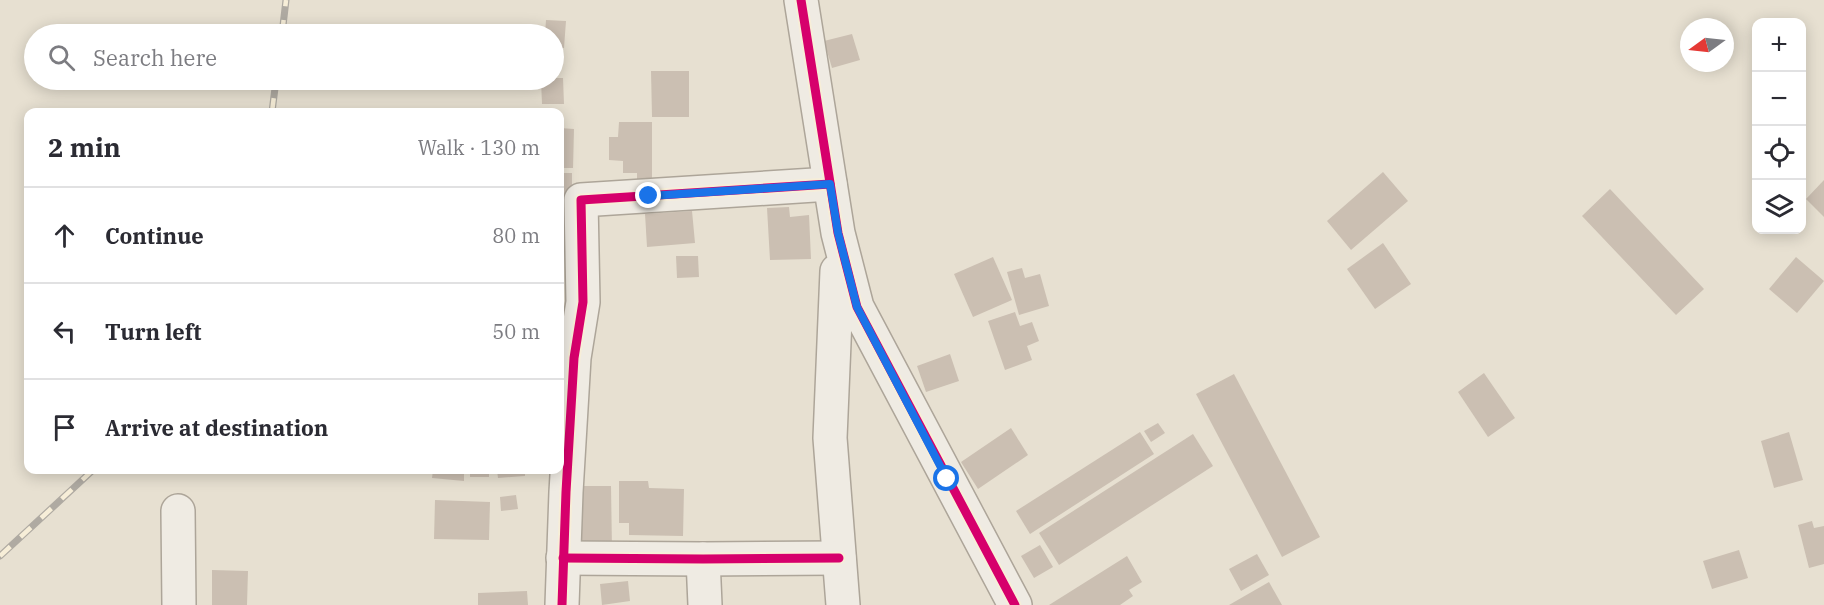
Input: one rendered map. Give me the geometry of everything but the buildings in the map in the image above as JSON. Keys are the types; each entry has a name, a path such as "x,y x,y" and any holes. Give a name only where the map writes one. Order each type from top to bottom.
{"street":[{"path":"801,0 838,233 857,307 1015,605"},
{"path":"562,605 574,358 583,302 581,200 830,184"},
{"path":"838,233 830,438 843,605"},
{"path":"834,351 848,344 875,340"},
{"path":"178,510 179,605"},
{"path":"563,558 839,558"},
{"path":"703,559 705,605"}],"railway":[{"path":"283,24 286,0"},
{"path":"272,108 275,90"},
{"path":"0,556 89,474"}],"cycle path":[{"path":"801,0 838,233 857,307 1015,605"},
{"path":"562,605 574,358 583,302 581,200 830,184"},
{"path":"563,558 839,558"}],"route":[{"path":"649,196 830,184 838,233 857,307 947,479"}]}
